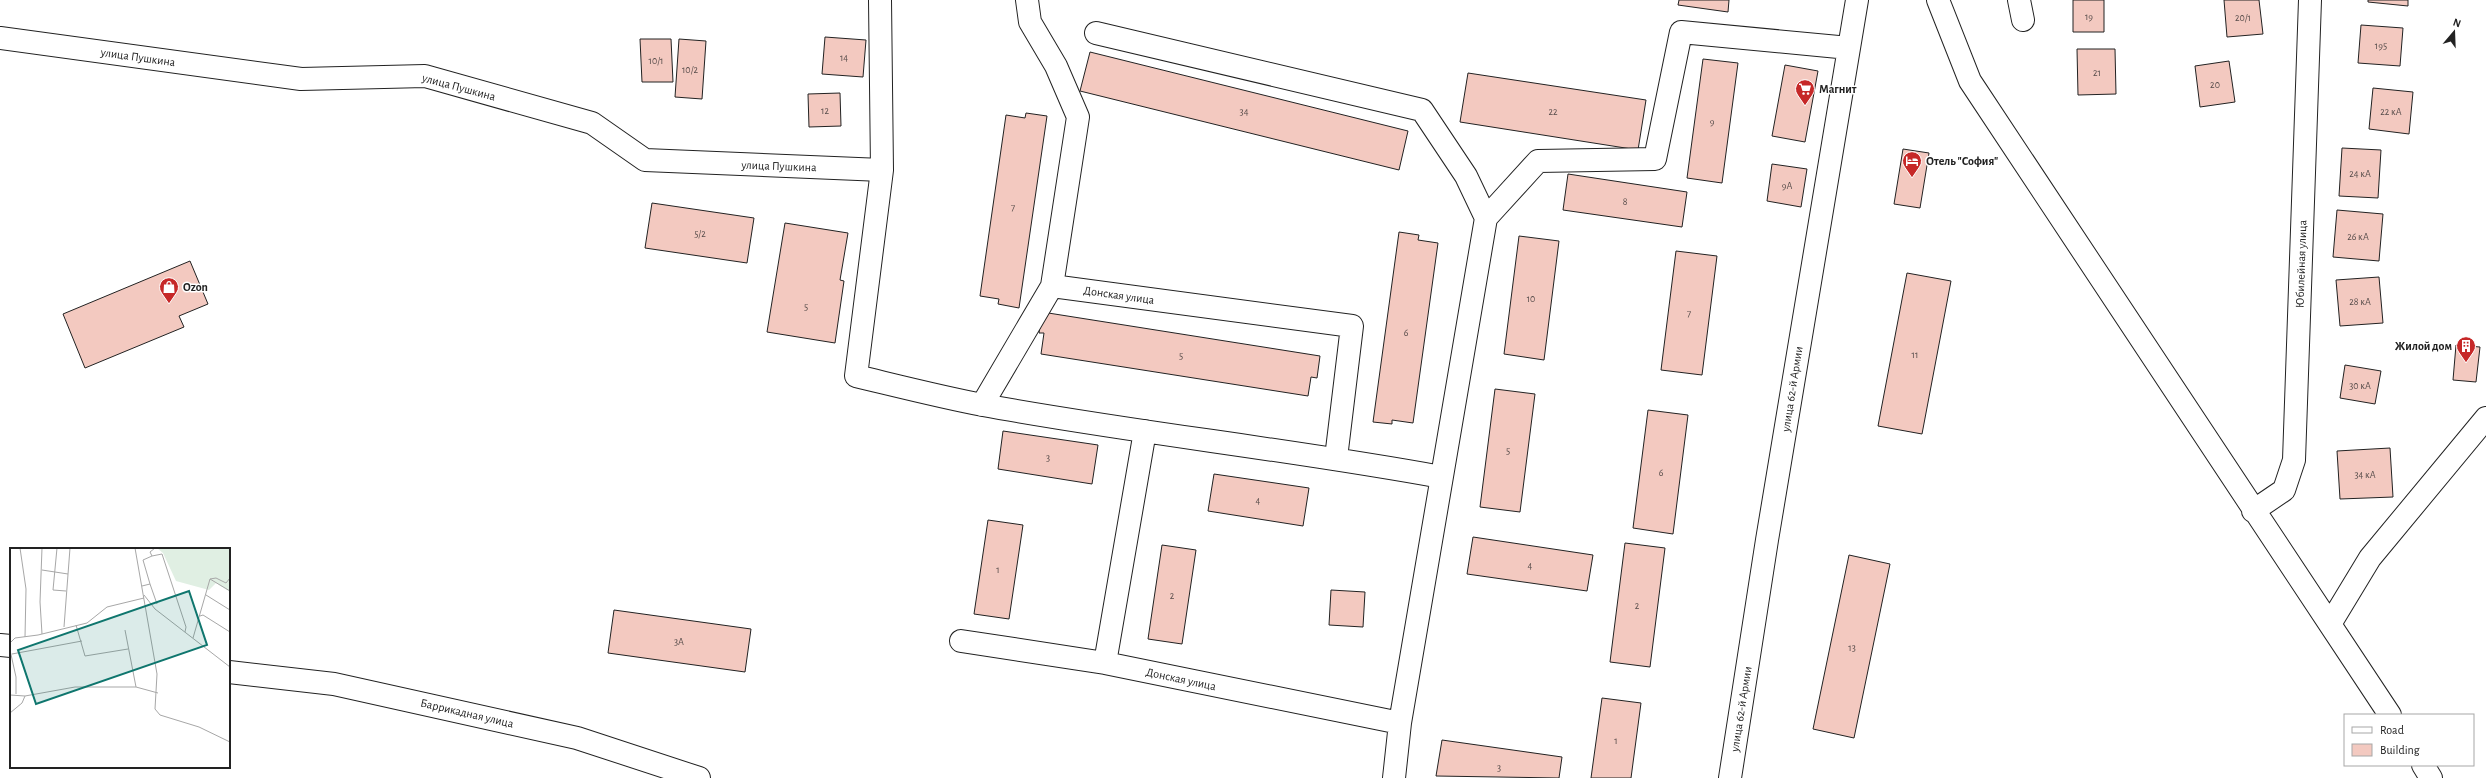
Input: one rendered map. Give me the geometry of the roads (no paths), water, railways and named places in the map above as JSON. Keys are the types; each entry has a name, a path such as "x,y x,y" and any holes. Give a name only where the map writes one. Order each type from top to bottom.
{"street":[{"path":"880,0 882,170 856,376 982,405 1145,431 1336,458 1441,477"},
{"path":"982,405 1052,286 1078,117 1056,66 1030,22 1027,0"},
{"name":"улица 62-й Армии","path":"1730,778 1767,540 1857,0"},
{"path":"1938,0 1970,80 2253,512 2389,714"},
{"name":"Юбилейная улица","path":"2253,512 2284,490 2294,460 2310,0"},
{"path":"1394,778 1400,723 1486,218 1538,161 1655,159 1681,32 1849,48"},
{"path":"1096,33 1422,110 1466,176 1486,218"},
{"name":"улица Пушкина","path":"0,38 301,79 425,76 592,124 645,160 882,170"},
{"name":"Донская улица","path":"1052,286 1352,326 1336,458"},
{"path":"2330,624 2370,558 2486,418"},
{"path":"1106,663 1145,431"},
{"name":"Донская улица","path":"961,641 1106,663 1400,723"},
{"path":"0,645 10,646"},
{"name":"Баррикадная улица","path":"230,672 334,684 577,738 699,778"},
{"path":"2424,766 2431,778"}],"place":[{"name":"Магнит","path":"1805,106"},
{"name":"Отель \"София\"","path":"1912,178"},
{"name":"Ozon","path":"169,304"},
{"name":"Жилой дом","path":"2466,363"}]}
